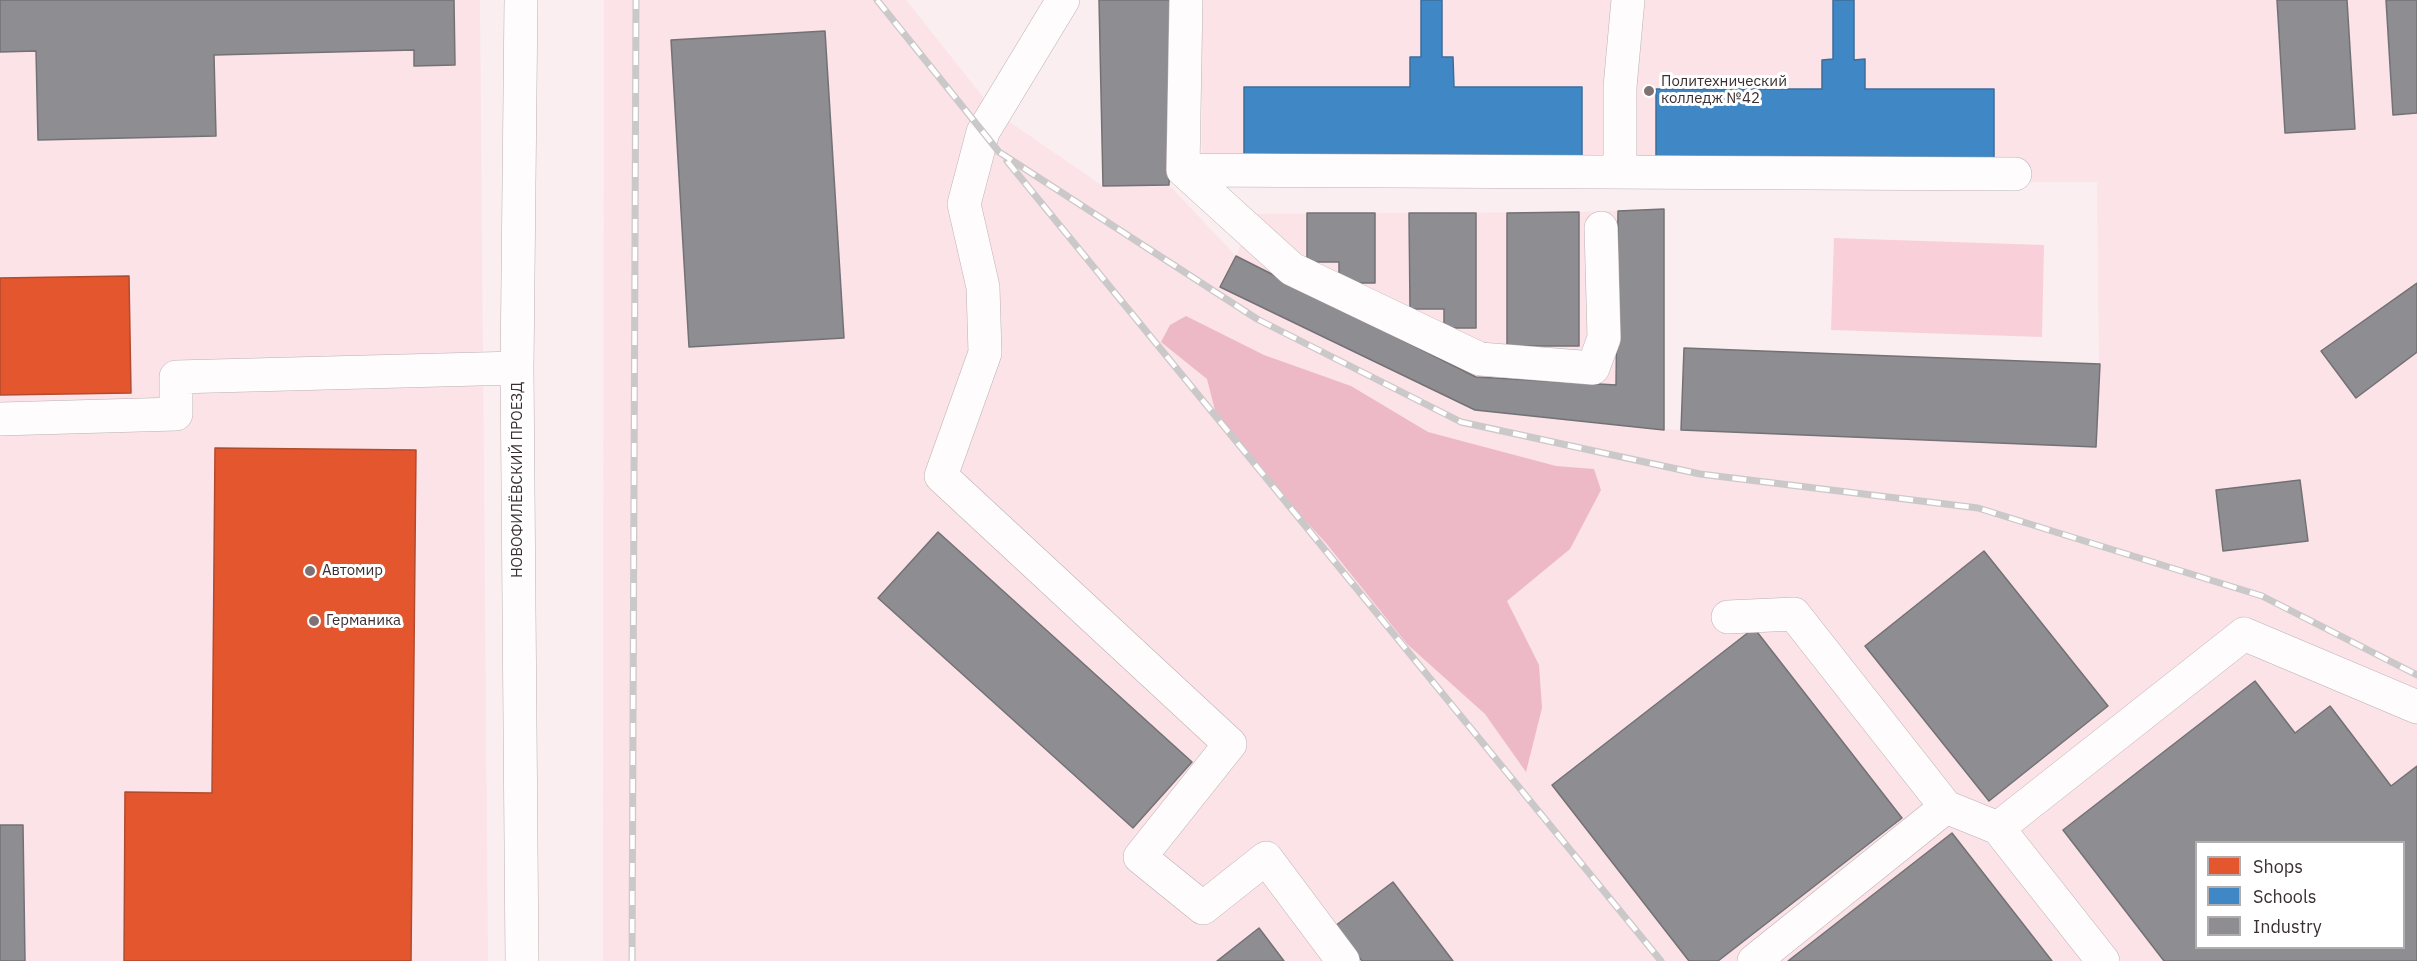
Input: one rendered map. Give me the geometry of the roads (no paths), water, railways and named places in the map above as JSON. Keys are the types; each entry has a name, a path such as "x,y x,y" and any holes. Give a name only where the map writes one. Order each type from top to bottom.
{"street":[{"name":"НОВОФИЛЁВСКИЙ ПРОЕЗД","path":"521,0 517,368 522,961"},
{"path":"1063,0 983,132 964,204 983,287 985,352 941,476 1230,744 1140,857 1203,908 1266,858 1343,961"},
{"path":"1186,0 1183,170 1292,269 1480,359 1593,368 1604,338 1600,228"},
{"path":"1620,172 1620,87 1628,0"},
{"path":"1183,170 2015,174"},
{"path":"0,419 176,414 176,377 517,368"},
{"path":"1728,617 1794,614 1946,807 1998,828 2103,961"},
{"path":"1998,828 2244,634 2417,707"},
{"path":"1754,961 1946,807"}],"railway":[{"path":"632,961 636,0"},
{"path":"877,0 999,152 1257,319 1461,422 1700,474 1978,508 2262,596 2417,675"},
{"path":"1007,161 1661,961"}],"place":[{"name":"Политехнический колледж №42","path":"1649,91"},
{"name":"Автомир","path":"310,571"},
{"name":"Германика","path":"314,621"}]}
